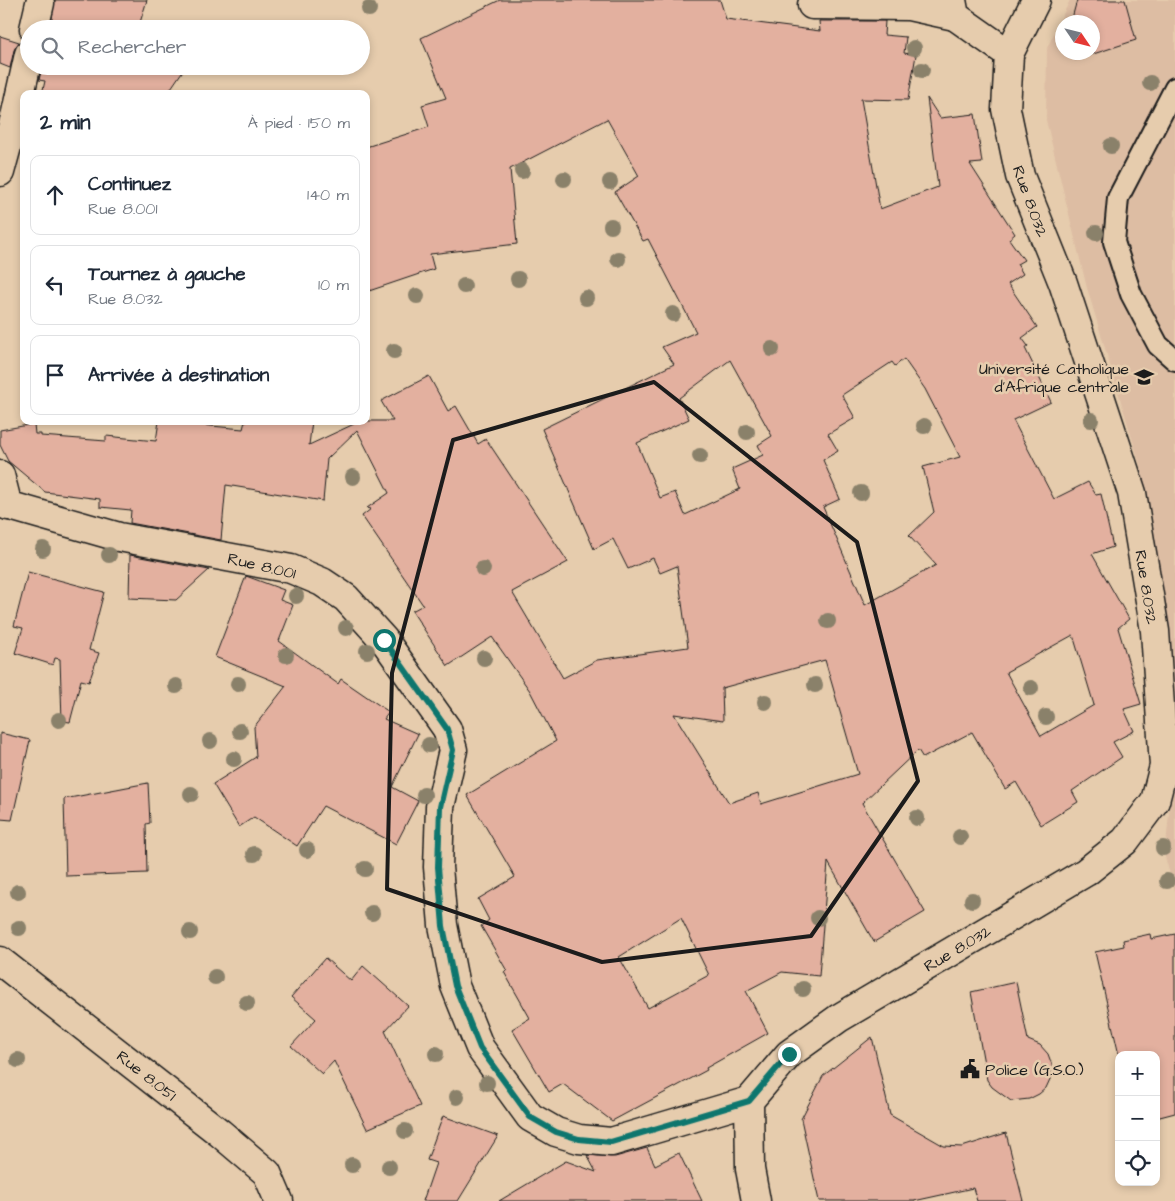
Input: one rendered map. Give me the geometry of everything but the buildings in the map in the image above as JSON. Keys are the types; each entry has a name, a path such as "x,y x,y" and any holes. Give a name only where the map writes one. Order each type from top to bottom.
{"street":[{"name":"Rue 8.032","path":"749,1101 789,1054 839,1018 1086,872 1125,841 1155,801 1164,766 1155,631 1132,493 1063,283 1020,176 1006,108 1009,54 1036,0"},
{"path":"812,5 953,8 1009,54"},
{"path":"21,90 24,75"},
{"path":"0,172 20,94"},
{"path":"0,475 4,504"},
{"name":"Rue 8.001","path":"4,504 119,537 291,569 322,582 346,598 384,640 447,729 453,750 440,807 438,867 443,926 455,986 480,1048 530,1117 564,1135 579,1139 611,1142 749,1101"},
{"name":"Rue 8.051","path":"0,961 88,1028 267,1173 279,1201"},
{"path":"749,1101 750,1169 756,1201"}],"lane":[{"path":"1175,88 1118,198 1114,242 1131,294 1158,345 1175,360"}],"highlighted area":[{"path":"654,382 857,542 918,781 811,936 602,962 387,889 392,673 453,440"}],"shaded area":[{"name":"Université Catholique d'Afrique centrale","path":"1070,0 1175,0 1175,721 1140,465 1087,288 1046,120 1047,48 1055,31 1055,60 1100,60 1100,15 1063,15"},
{"path":"1175,782 1175,891 1165,857 1170,802"}],"place":[{"name":"Université Catholique d'Afrique centrale","path":"1144,377"},
{"name":"Police (G.S.O.)","path":"970,1069"}],"route":[{"path":"384,640 447,729 453,750 440,807 438,867 443,926 455,986 480,1048 530,1117 556,1132 579,1139 611,1142 749,1101 789,1054"}]}
